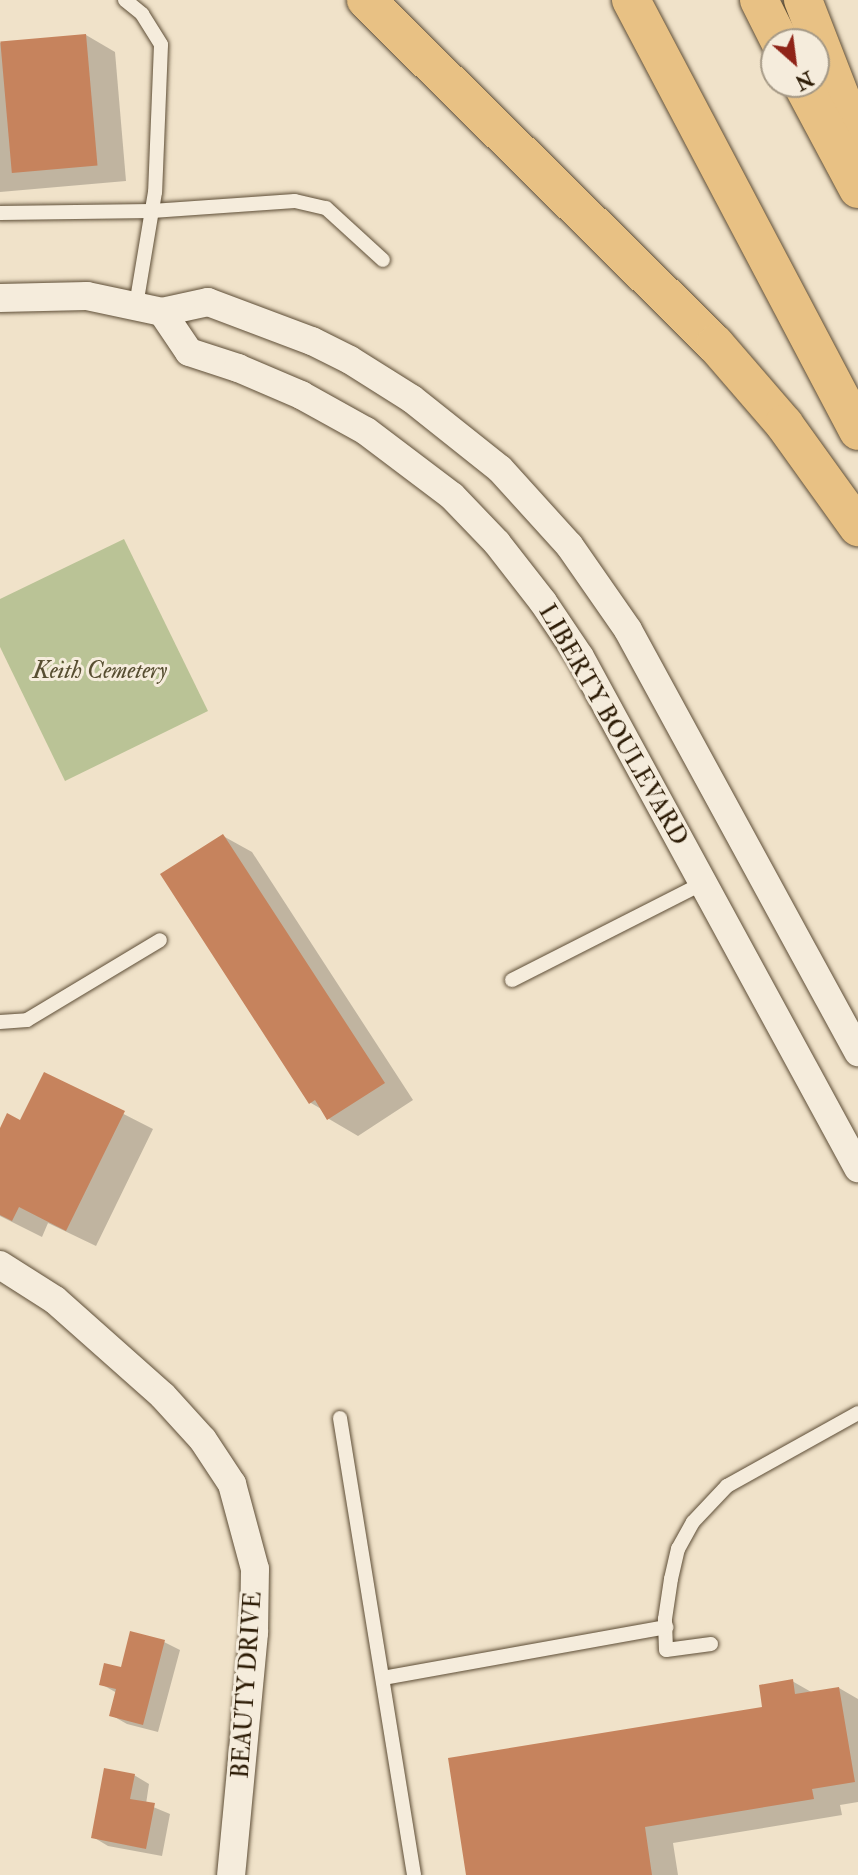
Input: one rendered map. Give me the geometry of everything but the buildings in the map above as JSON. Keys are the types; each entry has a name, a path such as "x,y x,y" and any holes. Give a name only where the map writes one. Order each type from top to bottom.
{"highway":[{"path":"366,0 715,344 784,424 858,527"},
{"path":"631,0 858,431"},
{"path":"759,0 773,28"},
{"path":"803,0 858,142"},
{"path":"809,98 858,190"}],"street":[{"path":"0,298 87,296 149,309 208,302 300,336 350,360 450,427 500,469 537,508 584,565 628,630 858,1052"},
{"name":"LIBERTY BOULEVARD","path":"149,309 189,352 280,386 330,409 366,430 452,496 497,543 543,602 580,657 858,1168"},
{"name":"BEAUTY DRIVE","path":"0,1265 55,1300 163,1396 203,1440 232,1484 255,1569 254,1633 231,1875"}],"lane":[{"path":"125,0 142,14 161,45 149,309"},
{"path":"0,213 152,211 295,201 326,208 383,260"},
{"path":"512,981 703,883"},
{"path":"0,1022 27,1020 159,940"},
{"path":"711,1644 666,1650 671,1579 678,1549 708,1503 741,1477 858,1413"},
{"path":"340,1418 414,1875"},
{"path":"383,1678 666,1627"}],"green space":[{"name":"Keith Cemetery","path":"124,539 208,711 65,781 0,647 0,599"}]}
